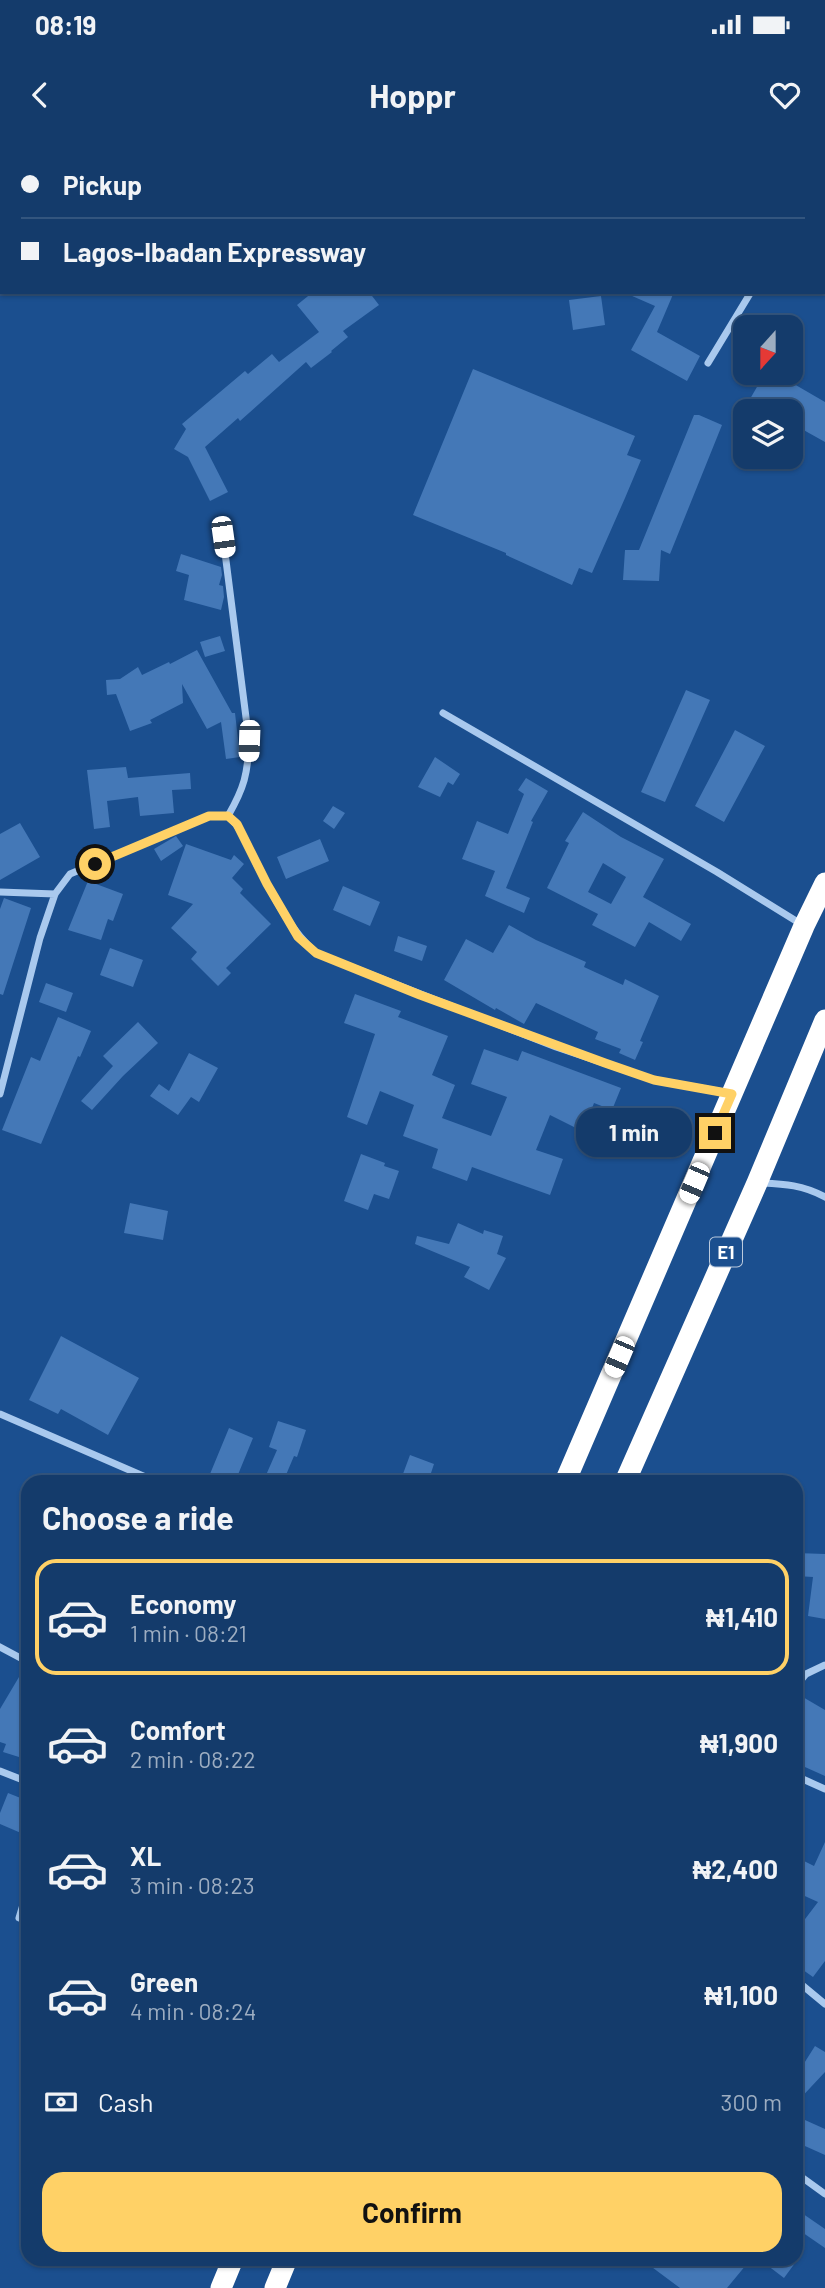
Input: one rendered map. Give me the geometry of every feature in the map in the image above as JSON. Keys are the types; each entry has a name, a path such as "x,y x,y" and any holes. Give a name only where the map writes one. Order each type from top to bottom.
{"highway":[{"path":"568,1475 804,926 825,883"},
{"name":"E1","path":"628,1475 757,1183 825,1020"},
{"path":"220,2288 230,2266"},
{"path":"275,2288 284,2266"}],"street":[{"path":"708,363 750,294"},
{"path":"216,523 223,537 249,741 243,789 228,816"},
{"path":"443,713 717,872 804,926"},
{"path":"0,1094 40,938 55,894 70,874 209,816 228,816 237,824 267,884 298,937 316,953 410,991 654,1080 732,1094"},
{"path":"0,892 55,894"},
{"path":"757,1183 793,1184 811,1189 825,1197"},
{"path":"0,1414 140,1475"},
{"path":"0,1647 21,1658"},
{"path":"803,1678 825,1665"},
{"path":"0,1771 21,1779"},
{"path":"803,1779 825,1789"},
{"path":"19,1919 21,1912"},
{"path":"803,1986 825,2004"},
{"path":"803,2178 825,2193"}],"building":[{"path":"311,294 371,294 379,305 343,331 348,337 332,352 311,368 306,362 240,421 238,418 205,447 228,492 210,501 188,457 174,449 186,429 182,424 245,371 248,374 272,354 279,362 319,332 297,305"},
{"path":"628,294 673,294 657,332 700,356 687,381 631,350 655,306"},
{"path":"601,296 605,325 573,330 569,300"},
{"path":"473,369 635,436 627,455 641,460 625,498 592,573 579,568 572,585 506,553 413,515"},
{"path":"758,385 796,385 825,402 825,442 803,430 803,399 750,399"},
{"path":"694,415 722,425 670,554 661,550 659,581 623,580 625,550 639,550"},
{"path":"181,554 221,567 219,585 223,586 224,597 221,610 184,600 189,575 176,571"},
{"path":"220,636 225,651 205,657 200,642"},
{"path":"197,650 232,713 235,713 240,757 226,759 221,722 207,729 182,684 183,703 150,720 152,723 130,731 116,694 107,695 106,680 120,679 138,667 142,675"},
{"path":"686,690 710,700 665,802 641,792"},
{"path":"735,730 765,746 724,822 695,806"},
{"path":"435,757 460,774 453,785 448,782 440,797 418,787"},
{"path":"126,767 128,778 190,773 191,789 172,790 174,813 140,816 138,797 107,801 110,827 94,829 87,770"},
{"path":"526,778 548,791 531,821 533,822 506,888 530,898 524,913 485,896 495,871 462,859 477,821 508,834 524,794 518,790"},
{"path":"333,806 345,813 334,829 323,821"},
{"path":"583,812 621,837 664,859 643,897 691,924 681,941 649,922 635,947 592,925 598,914 547,888 569,843 565,841","holes":["603,863 626,877 611,904 588,892"]},
{"path":"20,823 40,857 0,880 0,834"},
{"path":"176,836 183,846 161,861 154,849"},
{"path":"320,839 329,861 286,879 277,857"},
{"path":"186,844 231,860 234,855 244,864 232,878 243,889 240,893 271,924 226,968 231,973 218,986 191,959 197,952 171,928 193,904 168,895"},
{"path":"88,881 123,894 113,921 108,919 101,940 68,930"},
{"path":"343,886 380,902 370,926 333,910"},
{"path":"4,898 31,908 3,995 0,994 0,909"},
{"path":"509,925 586,962 584,967 623,985 625,979 659,996 635,1060 619,1053 621,1049 595,1039 598,1032 536,1003 524,1024 444,980 466,939 493,953"},
{"path":"398,936 427,946 422,961 394,951"},
{"path":"110,948 143,960 133,987 100,975"},
{"path":"46,983 73,993 66,1012 39,1002"},
{"path":"355,994 401,1011 398,1017 448,1036 432,1075 455,1085 442,1118 491,1136 507,1097 471,1084 484,1049 518,1061 522,1051 621,1088 612,1110 594,1103 590,1114 586,1113 578,1129 550,1115 536,1150 563,1159 550,1195 472,1167 467,1181 432,1168 438,1149 403,1136 414,1105 380,1091 367,1125 347,1117 375,1034 344,1023"},
{"path":"58,1017 91,1031 41,1144 2,1130 31,1057 40,1061"},
{"path":"138,1022 158,1043 92,1110 81,1101 113,1066 103,1056"},
{"path":"189,1053 218,1068 199,1102 191,1097 178,1115 150,1096 159,1084 169,1091"},
{"path":"361,1154 399,1171 389,1199 374,1194 368,1210 344,1201"},
{"path":"130,1203 168,1211 163,1240 124,1233"},
{"path":"458,1223 483,1234 484,1230 503,1236 497,1254 506,1258 489,1290 464,1277 470,1267 415,1244 417,1236 449,1244"},
{"path":"61,1336 139,1378 108,1435 61,1409 58,1414 29,1400"},
{"path":"278,1421 306,1430 297,1457 294,1456 286,1475 266,1475 277,1450 269,1447"},
{"path":"229,1428 253,1438 238,1475 210,1474"},
{"path":"410,1455 434,1464 430,1475 403,1475"},
{"path":"803,1553 825,1554 825,1619 808,1616 813,1577 803,1576"},
{"path":"19,1677 19,1757 3,1752 6,1744 0,1742 0,1709"},
{"path":"803,1697 825,1710 825,1776 803,1766"},
{"path":"8,1793 21,1798 21,1833 0,1824 0,1813"},
{"path":"825,1842 825,1961 813,1977 803,1970 803,1922 818,1902 803,1895 803,1860 814,1866"},
{"path":"815,2046 825,2052 825,2072 803,2096 803,2065"},
{"path":"803,2119 825,2129 825,2155 803,2145"},
{"path":"803,2214 825,2229 825,2248 803,2233"},
{"path":"650,2266 745,2266 727,2288 680,2288"},
{"path":"768,2266 793,2266 784,2278"}],"route":[{"path":"95,864 209,816 228,816 237,824 267,884 298,937 316,953 556,1047 654,1080 732,1094 715,1133"}]}
